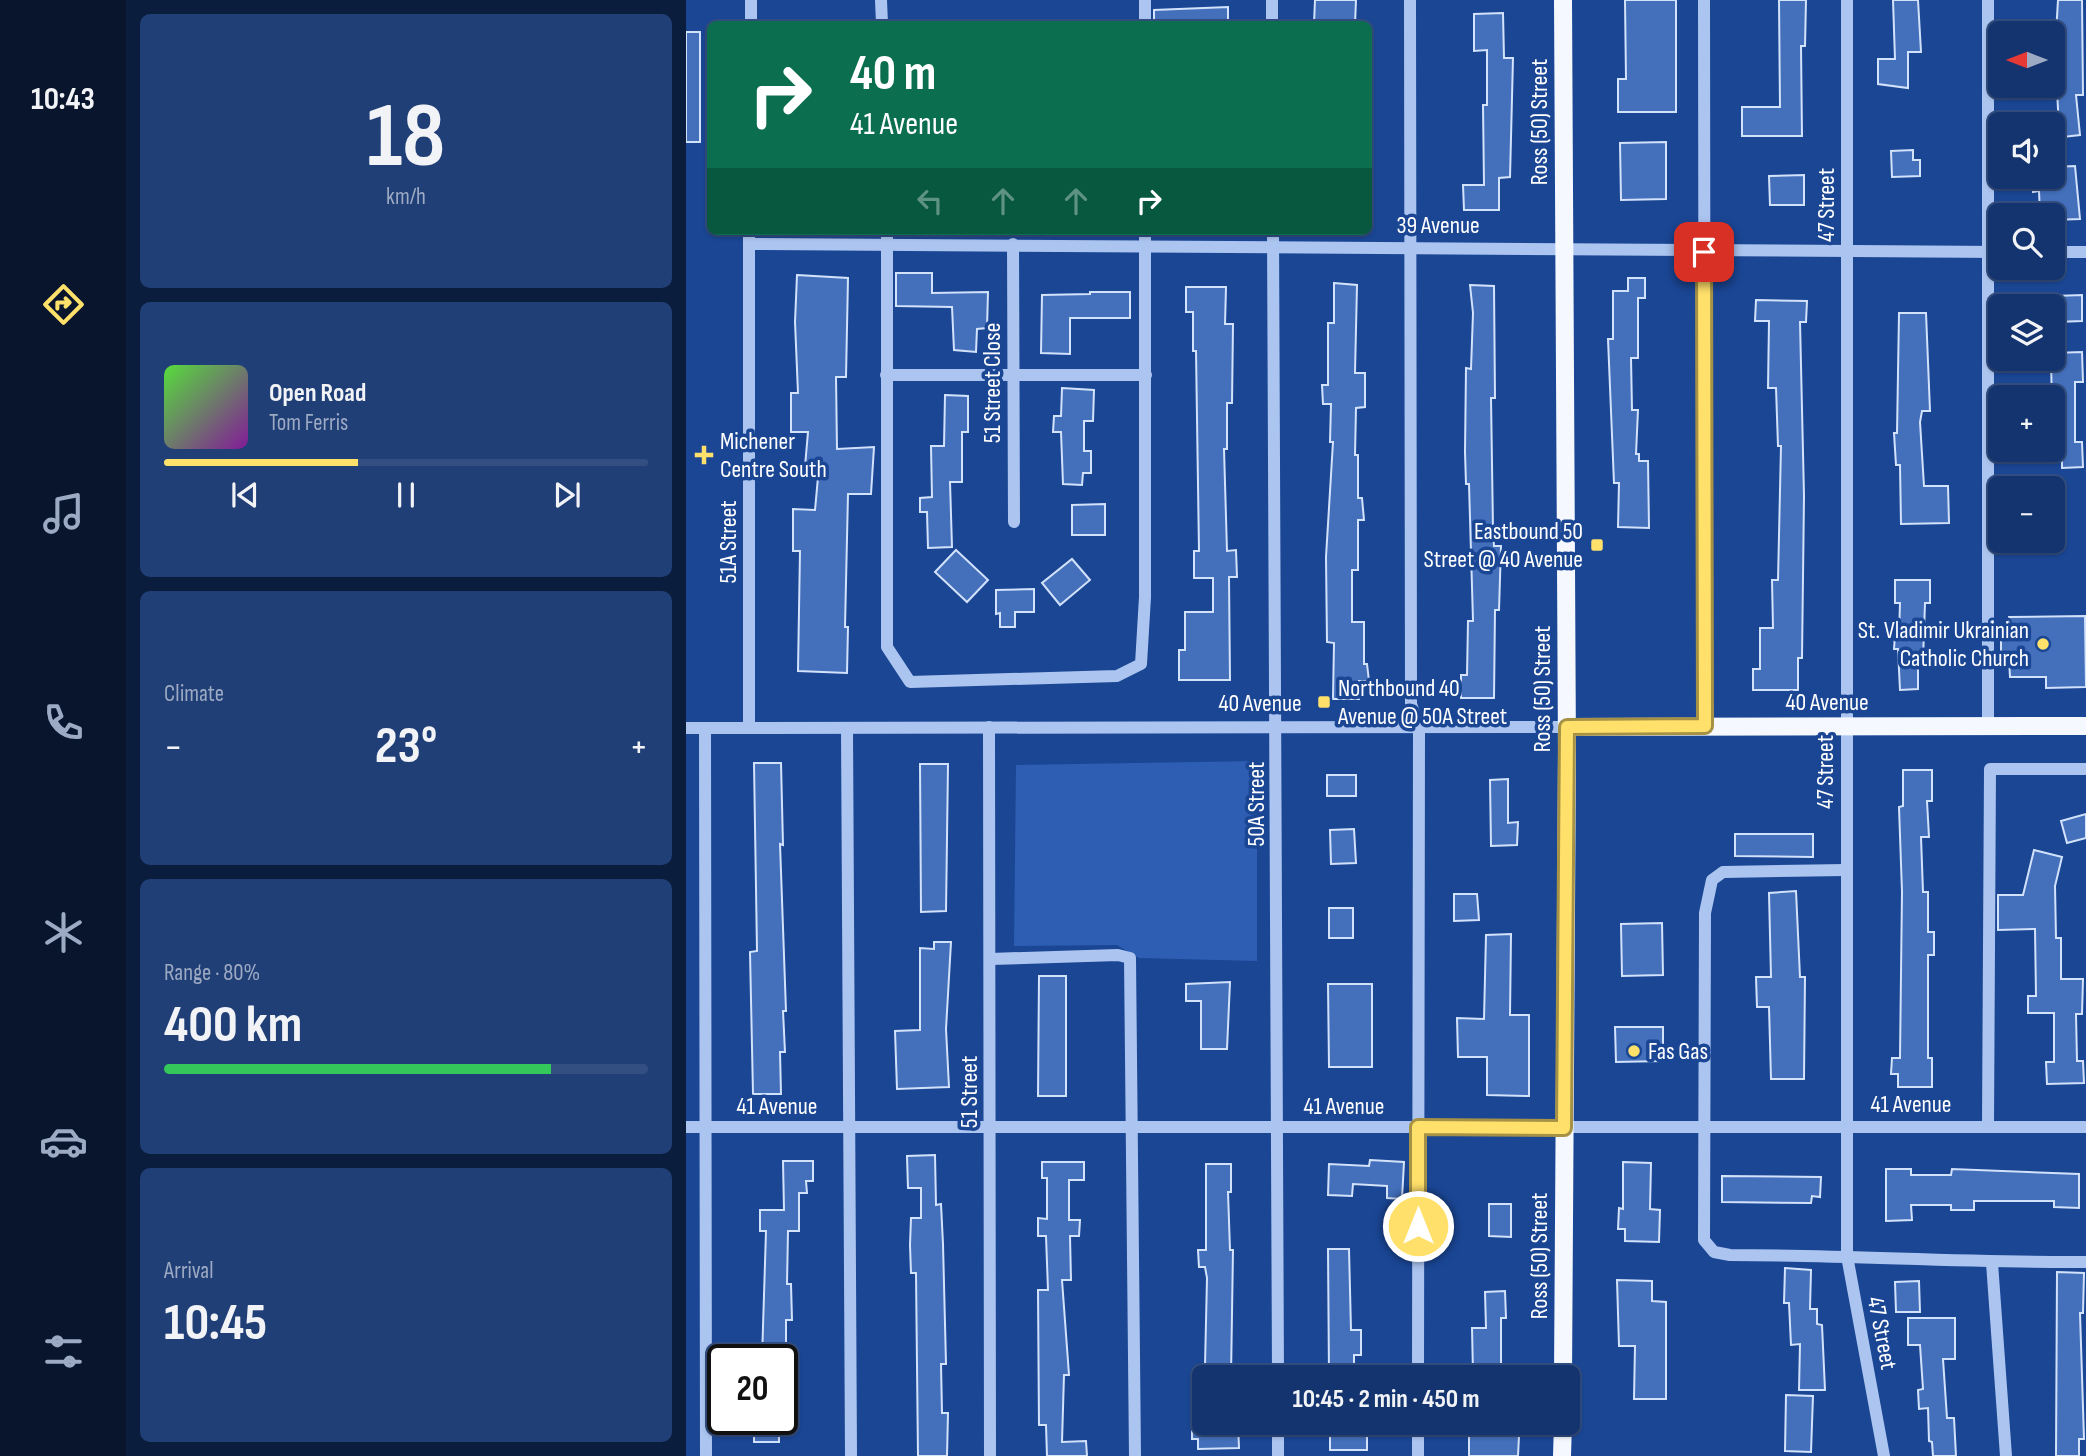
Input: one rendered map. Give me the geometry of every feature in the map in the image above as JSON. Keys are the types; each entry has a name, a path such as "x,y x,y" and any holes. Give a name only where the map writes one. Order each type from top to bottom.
{"main road":[{"name":"Ross (50) Street","path":"1563,0 1567,727 1563,1365"},
{"name":"40 Avenue","path":"1567,727 2086,726"},
{"path":"1562,1456 1563,1435"}],"street":[{"path":"751,0 751,21"},
{"path":"881,0 882,21"},
{"path":"1145,0 1145,21"},
{"path":"1272,0 1272,21"},
{"path":"1410,0 1411,704 1419,727 1418,1365"},
{"path":"1704,0 1705,726"},
{"name":"47 Street","path":"1847,0 1847,1256 1885,1456"},
{"path":"1988,0 1993,203"},
{"path":"887,237 887,647 910,682 1118,676 1141,664 1145,597 1145,235"},
{"name":"50A Street","path":"1273,235 1278,1365"},
{"name":"39 Avenue","path":"749,237 887,237 1013,244 1544,247 1564,251 1988,252"},
{"name":"51A Street","path":"749,237 749,728"},
{"name":"51 Street Close","path":"1013,244 1014,522"},
{"path":"2065,252 2086,252"},
{"path":"1988,726 1994,280"},
{"path":"886,375 1146,375"},
{"name":"51 Street","path":"989,727 990,1456"},
{"name":"40 Avenue","path":"686,728 1567,727"},
{"path":"705,728 706,1456"},
{"path":"847,728 851,1456"},
{"path":"1988,1126 1990,769 2086,769"},
{"path":"1846,870 1723,872 1712,880 1705,913 1704,1240 1714,1252 1730,1255 1847,1256 1992,1263 2086,1262"},
{"path":"990,959 1118,955 1130,958 1134,1127 1135,1456"},
{"name":"41 Avenue","path":"686,1127 2086,1127"},
{"path":"1992,1263 2006,1456"},
{"path":"1278,1435 1278,1456"},
{"path":"1418,1435 1418,1456"}],"shaded area":[{"path":"1257,761 1257,961 1139,958 1117,945 1014,946 1016,765"}],"building":[{"path":"1315,0 1356,0 1355,21 1314,21"},
{"path":"1625,0 1676,0 1676,112 1618,112 1618,79 1626,79"},
{"path":"1779,0 1806,0 1805,46 1801,46 1802,136 1742,136 1742,107 1780,107"},
{"path":"1893,0 1918,0 1921,52 1908,52 1908,88 1878,84 1878,59 1895,59"},
{"path":"2058,0 2082,0 2083,95 2076,95 2080,135 2065,137 2065,112 2058,112 2057,98 2065,98 2065,21 2057,21"},
{"path":"1228,7 1228,21 1154,21 1154,10"},
{"path":"1503,13 1504,58 1513,58 1510,177 1499,178 1499,210 1464,210 1463,185 1484,185 1483,105 1487,105 1487,50 1474,51 1474,14"},
{"path":"686,32 700,32 700,142 686,142"},
{"path":"1666,142 1666,199 1621,200 1620,143"},
{"path":"1913,150 1913,160 1920,160 1920,176 1892,177 1891,151"},
{"path":"2065,166 2075,166 2080,219 2065,220 2065,203 2040,203 2039,191 2033,192 2033,189 2065,189"},
{"path":"1804,175 1804,205 1770,205 1769,176"},
{"path":"896,273 932,273 932,293 988,292 987,328 977,329 976,352 954,350 952,307 896,306"},
{"path":"797,275 848,278 846,377 836,377 837,449 874,447 871,494 848,494 845,627 848,627 847,673 798,671 800,551 793,551 793,509 815,510 818,477 804,478 808,432 791,432 791,393 798,393 795,322"},
{"path":"1628,278 1645,278 1645,298 1638,298 1638,358 1631,358 1632,410 1638,410 1636,454 1639,454 1639,461 1648,461 1649,528 1618,527 1619,483 1614,483 1608,339 1613,339 1613,291 1628,291"},
{"path":"1334,283 1357,285 1355,373 1365,373 1365,407 1356,408 1358,498 1362,498 1364,520 1358,520 1358,570 1352,570 1352,622 1364,622 1364,664 1367,664 1369,681 1359,681 1359,699 1333,699 1334,643 1327,642 1326,557 1333,442 1330,442 1331,404 1323,404 1322,385 1328,385 1328,323 1334,323"},
{"path":"1470,285 1494,286 1495,398 1491,398 1493,529 1494,546 1501,546 1499,610 1495,610 1494,698 1461,698 1461,675 1467,675 1468,621 1473,621 1469,484 1466,484 1465,452 1466,368 1471,369 1473,313"},
{"path":"1186,287 1226,287 1225,324 1233,324 1232,403 1227,403 1227,449 1224,449 1227,551 1236,550 1237,577 1229,577 1230,680 1179,680 1179,650 1185,650 1185,612 1213,612 1213,578 1194,578 1194,551 1199,551 1196,351 1193,351 1193,312 1186,312"},
{"path":"1130,292 1130,318 1070,318 1070,354 1041,353 1042,295"},
{"path":"2082,295 2082,321 2065,322 2065,296"},
{"path":"1756,300 1807,301 1806,322 1800,322 1804,496 1802,658 1798,658 1798,690 1753,690 1753,669 1760,669 1760,628 1773,628 1772,580 1778,580 1781,446 1778,446 1776,388 1768,388 1769,321 1755,321"},
{"path":"1899,313 1926,313 1930,411 1922,411 1920,422 1924,486 1948,486 1949,523 1901,524 1900,465 1896,465 1894,433 1897,433"},
{"path":"2082,352 2083,382 2075,382 2075,442 2082,442 2083,467 2062,468 2062,462 2065,462 2065,385 2052,385 2051,371 2065,371 2065,353"},
{"path":"1062,388 1094,390 1093,421 1084,421 1084,451 1091,451 1091,473 1083,473 1082,485 1063,484 1061,432 1053,432 1054,416 1061,416"},
{"path":"945,395 968,396 968,432 962,432 962,482 950,482 952,547 928,548 927,512 920,512 920,498 932,497 931,446 944,446"},
{"path":"1105,504 1105,535 1072,535 1072,505"},
{"path":"956,550 988,580 967,602 935,572"},
{"path":"1072,559 1090,580 1060,605 1042,583"},
{"path":"1895,580 1930,580 1930,603 1925,603 1923,660 1918,659 1918,689 1900,690 1898,649 1894,649 1895,635 1899,635 1900,603 1895,603"},
{"path":"1034,589 1034,612 1015,612 1015,627 1000,627 1000,613 996,614 996,590"},
{"name":"St. Vladimir Ukrainian Catholic Church","path":"2085,616 2086,687 2046,688 2046,677 2010,677 2009,659 2001,659 2001,628 2010,628 2009,617"},
{"path":"754,763 781,763 783,845 780,844 786,1011 783,1011 785,1052 780,1052 781,1094 753,1094 750,952 757,951"},
{"path":"920,764 948,764 946,911 921,912"},
{"path":"1903,770 1932,770 1932,801 1927,801 1929,837 1921,837 1923,892 1928,892 1928,932 1934,932 1934,955 1928,955 1928,1058 1932,1058 1932,1087 1898,1087 1898,1074 1891,1074 1892,1058 1900,1058 1902,892 1899,807 1903,806"},
{"path":"1327,775 1356,775 1356,796 1327,796"},
{"path":"1508,779 1508,823 1518,822 1517,845 1491,846 1490,780"},
{"path":"2086,814 2086,838 2067,843 2061,821"},
{"path":"1354,829 1356,863 1331,864 1330,830"},
{"path":"1735,834 1813,834 1813,857 1735,856"},
{"path":"2034,850 2062,857 2055,886 2056,938 2061,938 2061,979 2083,979 2082,1014 2076,1014 2077,1061 2083,1061 2084,1083 2047,1084 2046,1062 2054,1062 2054,1013 2028,1013 2028,996 2036,996 2035,929 1998,930 1998,895 2023,895"},
{"path":"1796,891 1800,977 1805,977 1804,1079 1771,1079 1769,1007 1757,1007 1756,977 1771,977 1769,893"},
{"path":"1454,894 1477,894 1479,920 1454,921"},
{"path":"1329,908 1353,908 1353,938 1329,938"},
{"path":"1662,923 1663,975 1622,976 1621,924"},
{"path":"1511,934 1510,1015 1529,1015 1529,1096 1487,1095 1487,1057 1458,1057 1457,1018 1484,1019 1486,935"},
{"path":"934,942 951,942 946,1029 949,1087 897,1089 895,1031 920,1030 920,948 934,949"},
{"path":"1039,976 1066,976 1066,1096 1038,1096"},
{"path":"1230,982 1227,1049 1201,1049 1201,1001 1186,1001 1186,984"},
{"path":"1328,984 1372,984 1372,1067 1329,1067"},
{"path":"1615,1027 1663,1027 1663,1061 1616,1062"},
{"path":"935,1155 936,1205 941,1204 943,1244 946,1364 941,1364 942,1413 948,1413 947,1456 918,1456 916,1273 911,1273 910,1245 911,1218 921,1218 921,1188 908,1188 907,1156"},
{"path":"1370,1160 1404,1162 1402,1199 1387,1198 1387,1186 1353,1184 1352,1196 1328,1195 1329,1164 1369,1166"},
{"path":"783,1161 813,1161 813,1181 806,1181 807,1193 799,1193 799,1231 788,1231 787,1284 791,1284 792,1320 786,1320 786,1344 762,1344 766,1231 760,1231 760,1210 784,1210"},
{"path":"1042,1162 1084,1162 1084,1180 1069,1180 1069,1220 1080,1220 1079,1236 1070,1236 1071,1280 1062,1280 1069,1375 1064,1375 1062,1442 1086,1441 1087,1456 1047,1456 1046,1425 1039,1425 1038,1290 1048,1290 1046,1236 1038,1236 1038,1218 1047,1219 1047,1178 1042,1178"},
{"path":"1623,1162 1651,1163 1650,1209 1660,1210 1659,1242 1625,1241 1625,1229 1618,1229 1619,1208 1623,1209"},
{"path":"1206,1164 1231,1164 1231,1192 1228,1192 1230,1250 1233,1250 1231,1365 1205,1365 1207,1278 1205,1267 1199,1267 1198,1250 1206,1250"},
{"path":"1886,1169 1911,1169 1911,1175 1951,1175 1952,1169 2079,1174 2079,1208 2054,1207 2054,1201 1974,1201 1974,1210 1951,1210 1951,1205 1911,1205 1912,1220 1886,1221"},
{"path":"1722,1176 1821,1177 1820,1197 1812,1196 1811,1203 1722,1202"},
{"path":"1489,1204 1511,1204 1511,1237 1489,1236"},
{"path":"1328,1249 1349,1249 1351,1330 1361,1330 1361,1355 1354,1355 1354,1365 1329,1365"},
{"path":"1785,1268 1811,1270 1810,1309 1817,1309 1817,1324 1822,1325 1825,1390 1799,1390 1800,1344 1791,1345 1789,1303 1784,1303"},
{"path":"2057,1272 2084,1273 2083,1313 2080,1313 2084,1439 2079,1439 2079,1456 2056,1456"},
{"path":"1617,1280 1652,1281 1652,1301 1666,1302 1666,1399 1634,1399 1635,1346 1619,1346"},
{"path":"1919,1281 1920,1312 1896,1312 1895,1282"},
{"path":"1505,1291 1506,1318 1501,1318 1501,1365 1473,1365 1472,1328 1486,1328 1485,1292"},
{"path":"1908,1318 1955,1318 1955,1359 1943,1359 1947,1418 1954,1418 1956,1456 1933,1456 1932,1442 1929,1441 1928,1408 1919,1409 1918,1390 1923,1389 1920,1345 1908,1345"},
{"path":"1786,1395 1813,1396 1811,1452 1785,1451"},
{"path":"754,1435 779,1435 779,1442 754,1442"},
{"path":"1192,1435 1238,1435 1239,1448 1198,1449 1198,1439 1192,1439"},
{"path":"1330,1435 1367,1435 1367,1450 1330,1450"},
{"path":"1469,1435 1519,1436 1518,1456 1469,1456"}],"place":[{"name":"Michener Centre South","path":"704,455"},
{"name":"Eastbound 50 Street @ 40 Avenue","path":"1597,545"},
{"name":"St. Vladimir Ukrainian Catholic Church","path":"2043,644"},
{"name":"Northbound 40 Avenue @ 50A Street","path":"1324,702"},
{"name":"Fas Gas","path":"1634,1051"}],"route":[{"path":"1418,1226 1418,1127 1564,1128 1567,727 1705,726 1704,252"}]}
